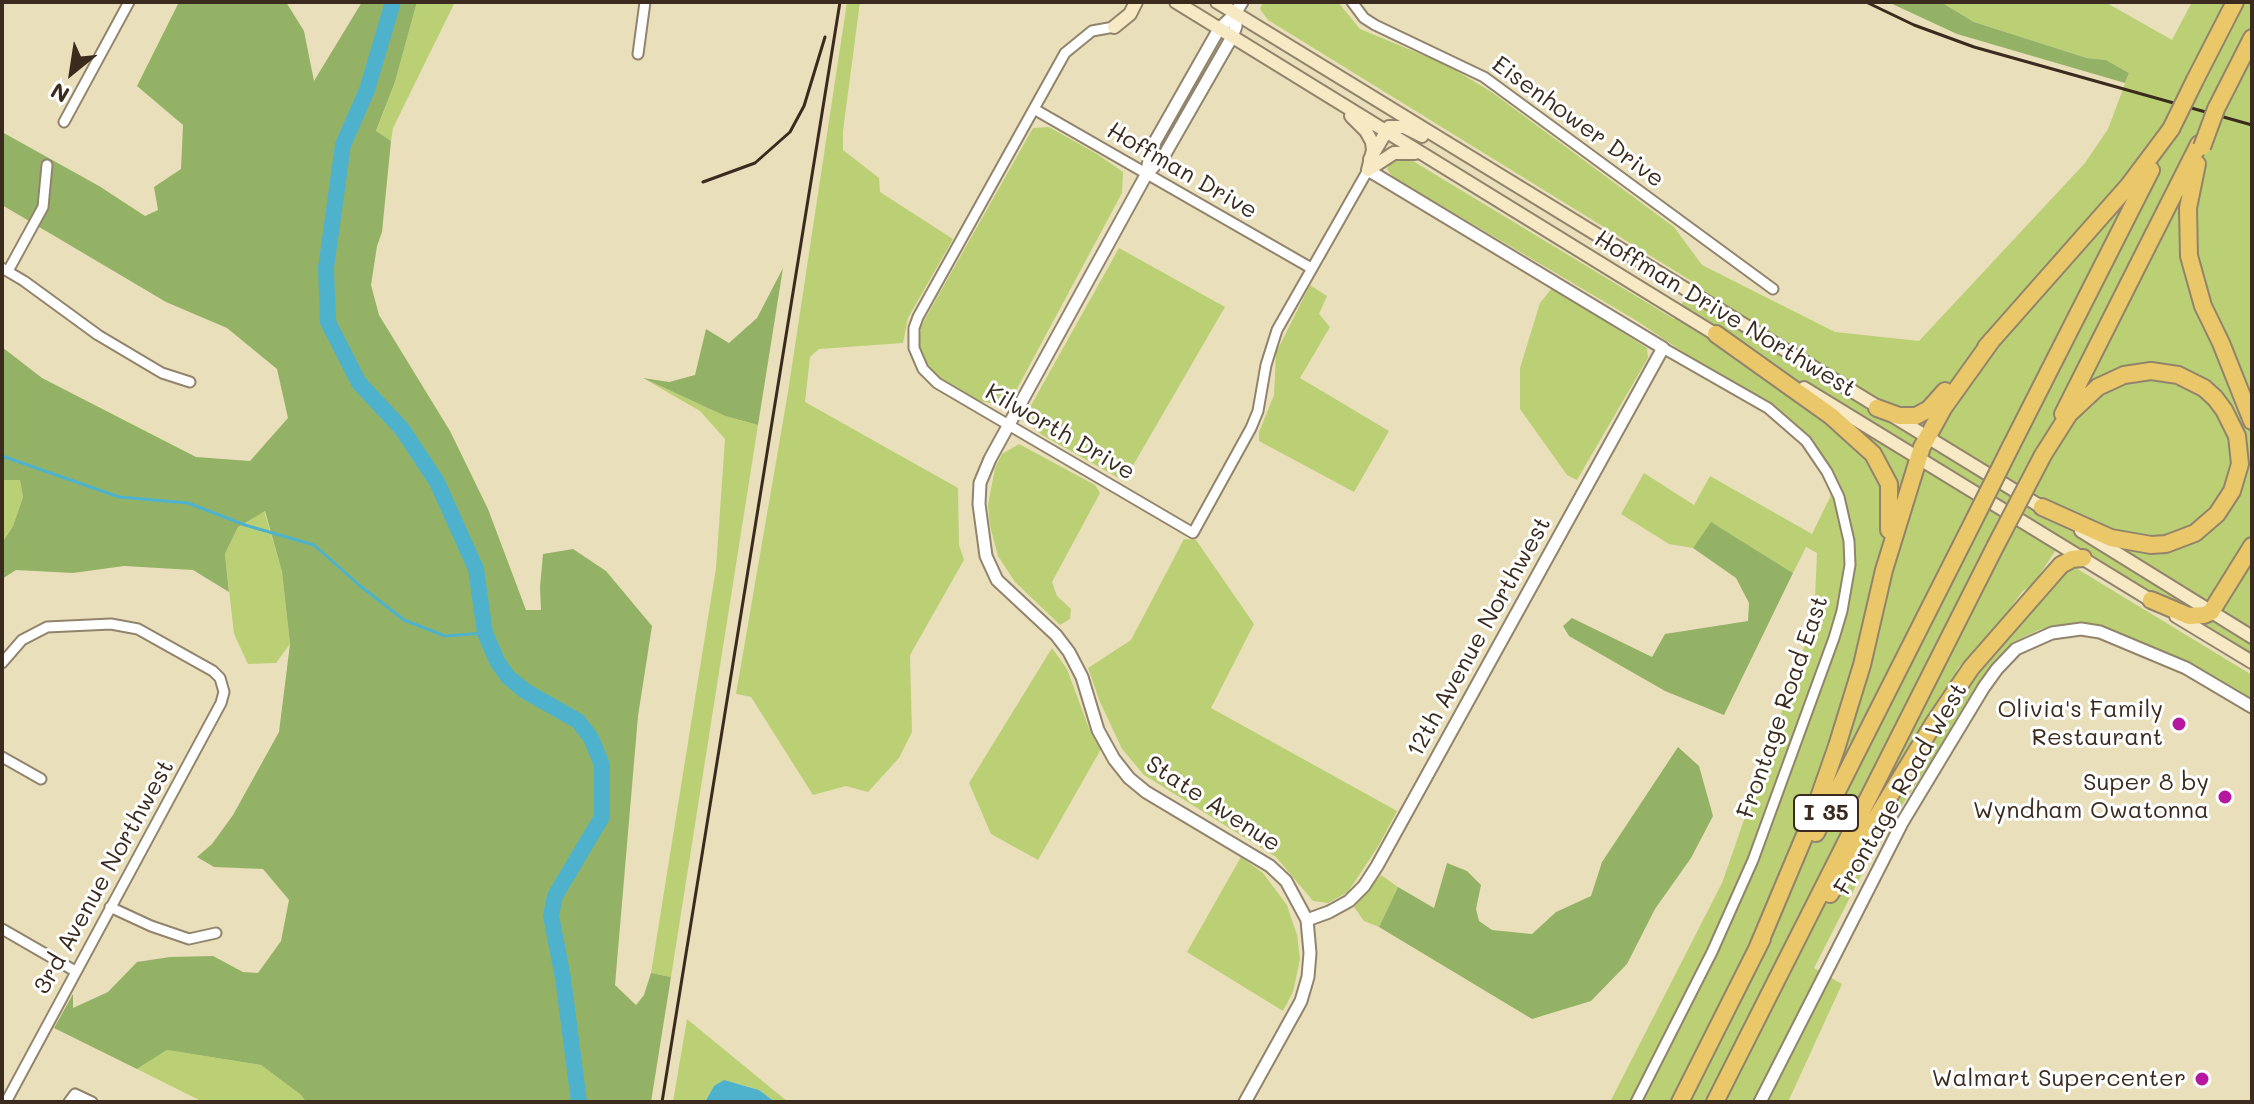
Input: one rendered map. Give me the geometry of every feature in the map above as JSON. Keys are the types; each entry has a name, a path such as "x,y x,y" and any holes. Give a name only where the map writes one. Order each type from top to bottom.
{"highway":[{"name":"I 35","path":"1680,1102 2235,2"},
{"name":"I 35","path":"1715,1102 2252,38"},
{"path":"1877,408 1899,416 1922,413 1992,340 2129,185 2171,129"},
{"path":"2200,145 2186,228 2189,256 2200,297 2252,420"},
{"path":"1716,334 1831,416 1873,454 1886,476 1890,500 1884,570"},
{"path":"1757,949 1810,823 1837,746 1855,690 1884,570 1919,457 1954,391 1992,340"},
{"path":"2042,507 2111,538 2151,545 2166,544 2195,533 2217,514 2232,491 2240,464 2237,436 2215,398 2204,388 2178,375 2151,371 2124,375 2098,387 2069,414 2043,455"},
{"path":"2151,600 2189,616 2211,612 2252,546"},
{"path":"1779,977 1961,680 2051,575 2067,561 2083,558"}],"main road":[{"path":"1114,27 1130,14 1136,2"},
{"name":"Hoffman Drive Northwest","path":"1176,2 2252,662"},
{"name":"Hoffman Drive Northwest","path":"1217,2 1239,8 1513,184 2252,637"},
{"path":"1331,98 1366,131 1372,142 1369,165"},
{"path":"1369,165 1385,132 1394,126 1404,127 1513,184"},
{"path":"1369,165 1394,153 1412,152 1429,158"}],"street":[{"path":"64,122 129,2"},
{"path":"638,54 645,2"},
{"name":"Eisenhower Drive","path":"1352,2 1364,18 1375,25 1484,77 1773,289"},
{"path":"1146,175 1152,147 1219,29 1239,8"},
{"path":"1146,175 1165,154 1232,37 1239,8"},
{"path":"1034,109 1071,46 1092,31 1114,27"},
{"name":"Hoffman Drive","path":"1034,109 1311,268"},
{"name":"Kilworth Drive","path":"1034,109 918,317 913,339 917,356 923,369 937,383 1193,533 1251,428 1262,393 1270,347 1311,268"},
{"path":"47,165 43,207 15,260 5,270 98,335 162,373 190,382"},
{"path":"1311,268 1369,165"},
{"name":"Frontage Road East","path":"1369,165 1663,348 1768,408 1806,441 1839,497 1848,532 1850,565 1834,638 1753,860 1712,952 1636,1102"},
{"name":"State Avenue","path":"1146,175 1008,425 980,483 981,529 986,556 997,580 1056,635 1069,652 1082,677 1098,730 1129,778 1146,792 1270,866 1286,881 1307,920 1310,953 1308,977 1301,1001 1245,1102"},
{"name":"12th Avenue Northwest","path":"1307,920 1349,901 1377,866 1663,348"},
{"name":"3rd Avenue Northwest","path":"2,663 22,640 47,627 111,624 138,629 213,671 223,684 221,703 75,971 7,1086 6,1102"},
{"name":"Frontage Road West","path":"1760,1102 1910,809 1997,669 2022,646 2040,636 2067,630 2100,632 2186,668 2252,707"},
{"path":"2,757 41,779"},
{"path":"110,907 189,939 216,933"},
{"path":"2,929 75,971"},
{"path":"69,1102 75,1094 92,1102"}],"green space":[{"path":"179,2 286,2 304,31 314,81 362,2 417,2 395,82 376,131 391,141 382,232 371,285 379,315 450,431 488,509 526,610 541,610 543,554 573,549 606,571 652,626 638,716 615,985 636,1005 644,995 651,973 671,977 651,1102 306,1102 261,1065 167,1050 137,1069 54,1028 73,994 73,1008 108,992 137,962 213,956 243,972 258,973 281,941 289,900 263,869 214,867 197,857 212,844 233,815 279,732 290,644 282,572 265,511 238,527 225,554 229,592 193,570 124,566 73,573 16,570 2,579 2,543 13,526 23,497 20,480 2,480 2,347 42,378 196,457 250,461 288,418 277,369 227,328 166,302 2,205 2,132 99,186 145,216 158,210 154,187 181,169 183,125 137,86"},
{"path":"417,2 455,2 393,128 391,141 376,132 395,82"},
{"path":"847,2 860,2 843,150 879,178 880,192 953,239 908,318 903,343 819,349 810,357 805,402 958,488 959,545 964,560 910,655 912,732 899,758 868,792 846,786 813,795 751,697 736,694 788,392"},
{"path":"1263,2 1338,2 1360,29 1447,65 1493,93 1674,227 1702,265 1835,332 1919,341 2085,163 2108,129 2129,73 2106,60 2087,58 1974,22 1941,2 2105,2 2172,40 2192,2 2252,2 2252,668 2056,550 2033,584 2022,592 1958,668 1935,730 1900,799 1976,667 2050,565 2071,565 2252,675 2252,700 2184,660 2106,627 2090,624 2041,629 2013,642 1889,821 1814,968 1842,984 1788,1102 1610,1102 1722,883 1814,619 1817,553 1806,547 1793,573 1712,523 1693,548 1669,544 1621,514 1644,473 1694,505 1710,476 1812,534 1838,481 1813,440 1637,321 1393,177 1387,169 1392,160 1408,158 1674,319 1693,282 1268,20 1260,9"},
{"path":"1888,2 1941,2 1974,22 2087,58 2106,60 2129,73 2125,83 1957,34"},
{"path":"1049,127 1123,172 1122,193 1011,400 996,404 974,400 926,366 919,344 921,326 1033,128"},
{"path":"1119,248 1225,307 1124,481 1042,435 1030,425 1029,409"},
{"path":"783,268 758,425 725,416 643,378 669,382 695,375 706,329 729,343 757,318"},
{"path":"1310,285 1327,296 1319,314 1330,327 1300,378 1389,431 1354,492 1259,441 1259,432 1274,395 1276,353"},
{"path":"1552,288 1647,348 1648,358 1577,480 1567,475 1520,409 1520,368 1540,303"},
{"path":"643,378 725,416 758,425 671,977 651,973 716,568 725,439 700,411"},
{"path":"1019,444 1095,485 1100,493 1052,582 1057,596 1071,609 1070,619 1060,625 1015,582 998,556 990,526 988,505 995,468 1002,454"},
{"path":"2,480 20,480 23,497 13,526 2,543"},
{"path":"264,510 282,572 290,644 276,663 248,664 234,634 225,554 238,527"},
{"path":"1711,522 1793,573 1724,715 1665,691 1569,636 1563,626 1572,618 1652,657 1665,634 1748,621 1749,603 1736,578 1693,548"},
{"path":"1184,539 1196,540 1254,624 1211,708 1397,811 1348,892 1328,903 1313,901 1276,857 1144,775 1122,749 1100,702 1088,668 1131,640"},
{"path":"1052,648 1067,669 1090,731 1101,749 1038,860 991,834 969,783"},
{"path":"1678,747 1699,766 1713,816 1691,858 1655,909 1627,964 1591,1001 1532,1019 1379,927 1398,887 1434,908 1447,863 1467,871 1481,885 1476,909 1479,921 1492,930 1532,934 1556,912 1591,896 1602,862"},
{"path":"1241,857 1263,873 1287,905 1297,935 1300,959 1293,992 1283,1011 1187,952"},
{"path":"1381,875 1398,887 1379,927 1364,921 1354,907"},
{"path":"687,1019 788,1102 775,1102 759,1090 735,1083 714,1086 705,1102 673,1102"},
{"path":"167,1050 261,1065 306,1102 203,1102 137,1069"}],"water":[{"path":"724,1080 759,1090 775,1102 705,1102 714,1086"}],"waterway":[{"path":"393,2 367,90 343,145 326,268 328,322 359,383 402,429 437,482 476,569 485,633 497,661 508,677 525,691 578,721 591,738 602,765 602,817 555,896 551,916 563,978 579,1102"},
{"path":"2,456 119,497 188,503 245,525 314,545 404,620 445,636 485,633"}],"railway":[{"path":"662,1102 840,2"},
{"path":"1866,2 1914,25 1974,47 2252,125"},
{"path":"703,182 755,163 790,132 804,106 825,37"}],"place":[{"name":"Olivia's Family Restaurant","path":"2179,724"},
{"name":"Super 8 by Wyndham Owatonna","path":"2225,797"},
{"name":"Walmart Supercenter","path":"2202,1079"}]}
